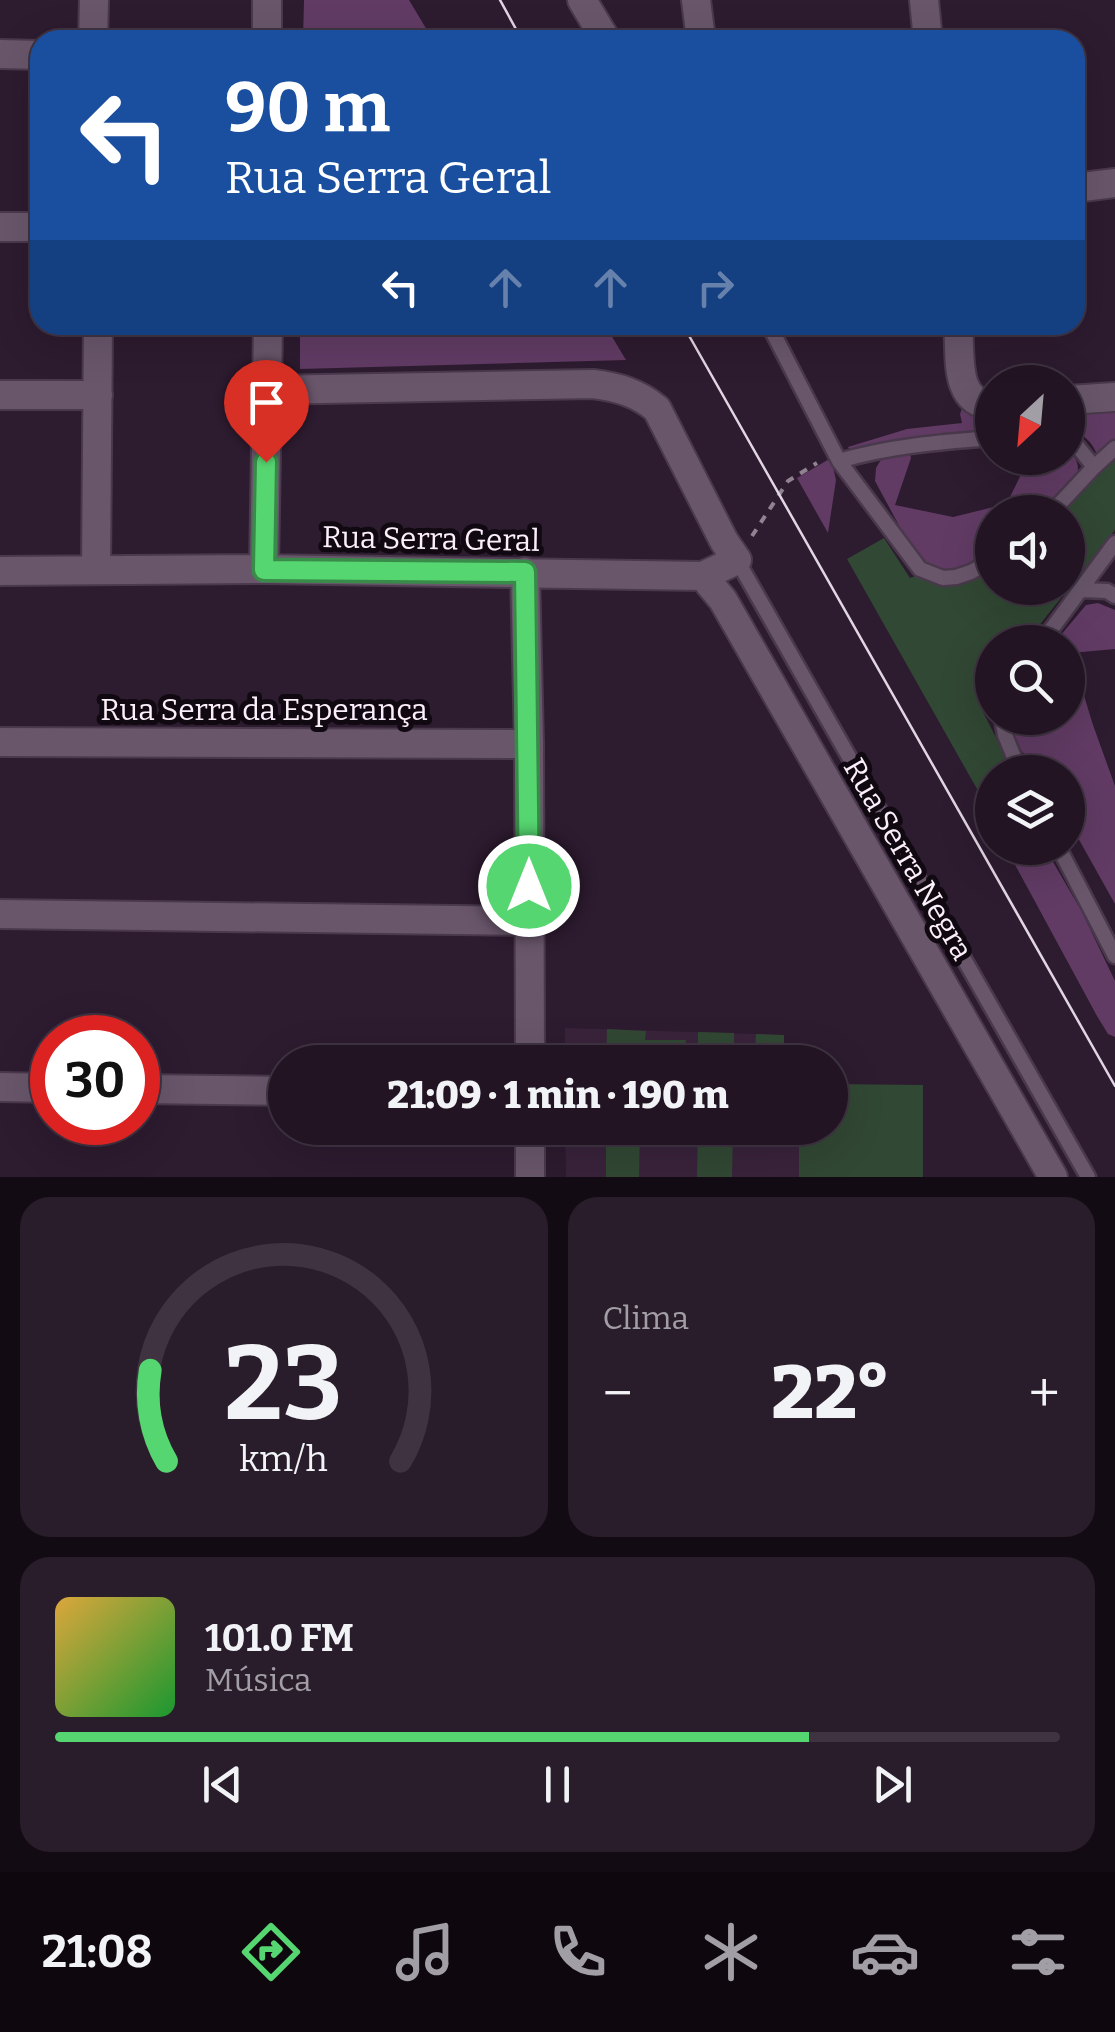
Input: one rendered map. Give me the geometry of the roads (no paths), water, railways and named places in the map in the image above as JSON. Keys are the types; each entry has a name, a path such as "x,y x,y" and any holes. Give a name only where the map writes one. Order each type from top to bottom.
{"street":[{"path":"93,30 94,0"},
{"path":"266,0 267,30"},
{"path":"582,0 600,30"},
{"path":"696,0 700,30"},
{"path":"924,0 927,30"},
{"path":"0,54 30,55"},
{"path":"1085,187 1115,183"},
{"path":"0,227 30,227"},
{"path":"96,570 98,335"},
{"path":"264,570 268,335"},
{"path":"959,335 964,387 975,401"},
{"path":"268,390 615,386 657,409 737,560"},
{"path":"0,395 98,394"},
{"path":"1085,399 1115,397"},
{"name":"Rua Serra Geral","path":"0,572 264,570 704,576 737,560"},
{"path":"525,572 530,1045"},
{"name":"Rua Serra Negra","path":"704,576 723,600 1053,1177"},
{"name":"Rua Serra da Esperança","path":"0,742 529,744"},
{"path":"0,914 529,921"},
{"path":"0,1087 30,1088"},
{"path":"160,1089 268,1091"},
{"path":"530,1145 530,1177"}],"lane":[{"path":"774,335 837,456 920,569 944,578 975,569"},
{"path":"837,456 975,440"},
{"path":"1068,495 1115,448"},
{"path":"1085,455 1094,467"},
{"path":"1085,586 1115,543"},
{"path":"737,560 1088,1177"},
{"path":"1085,590 1106,590 1115,596"},
{"path":"1055,625 1070,605"},
{"path":"1067,865 1115,956"}],"tram line":[{"path":"500,0 516,30"},
{"path":"689,335 1115,1086"}]}
